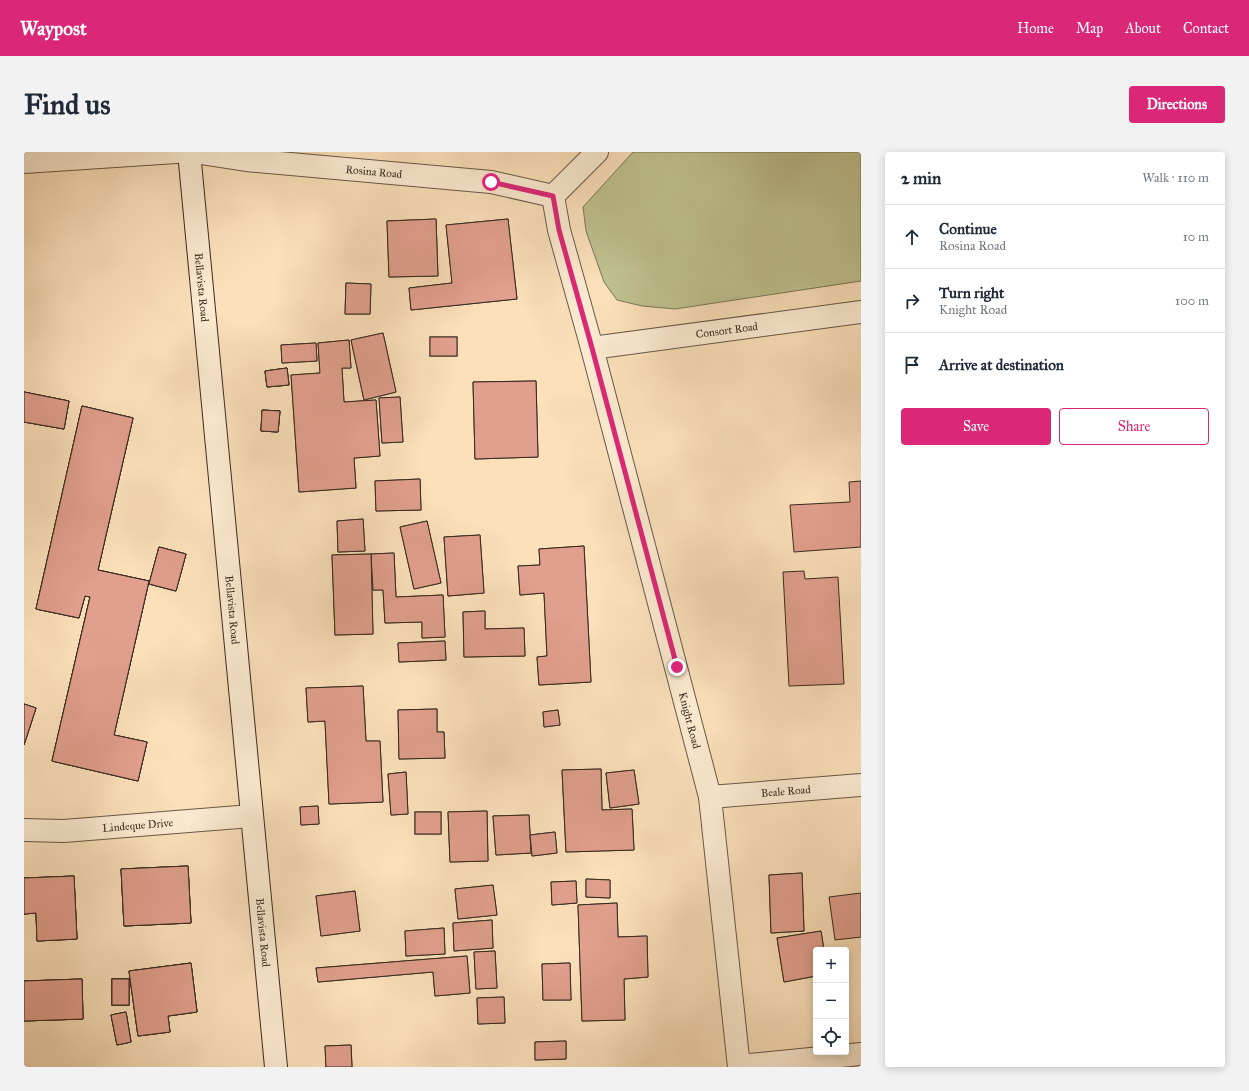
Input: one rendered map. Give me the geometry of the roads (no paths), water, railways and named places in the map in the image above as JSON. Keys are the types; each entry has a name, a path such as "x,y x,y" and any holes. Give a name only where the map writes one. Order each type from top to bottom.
{"street":[{"path":"24,162 176,152"},
{"name":"Bellavista Road","path":"189,152 276,1067"},
{"name":"Rosina Road","path":"194,152 246,160 491,182 553,196"},
{"path":"553,196 597,152"},
{"name":"Knight Road","path":"553,196 559,230 592,348 710,797 739,1066"},
{"name":"Consort Road","path":"592,348 861,312"},
{"name":"Beale Road","path":"710,797 861,785"},
{"name":"Lindeque Drive","path":"24,830 64,830 252,816"},
{"path":"739,1066 861,1054"}]}
